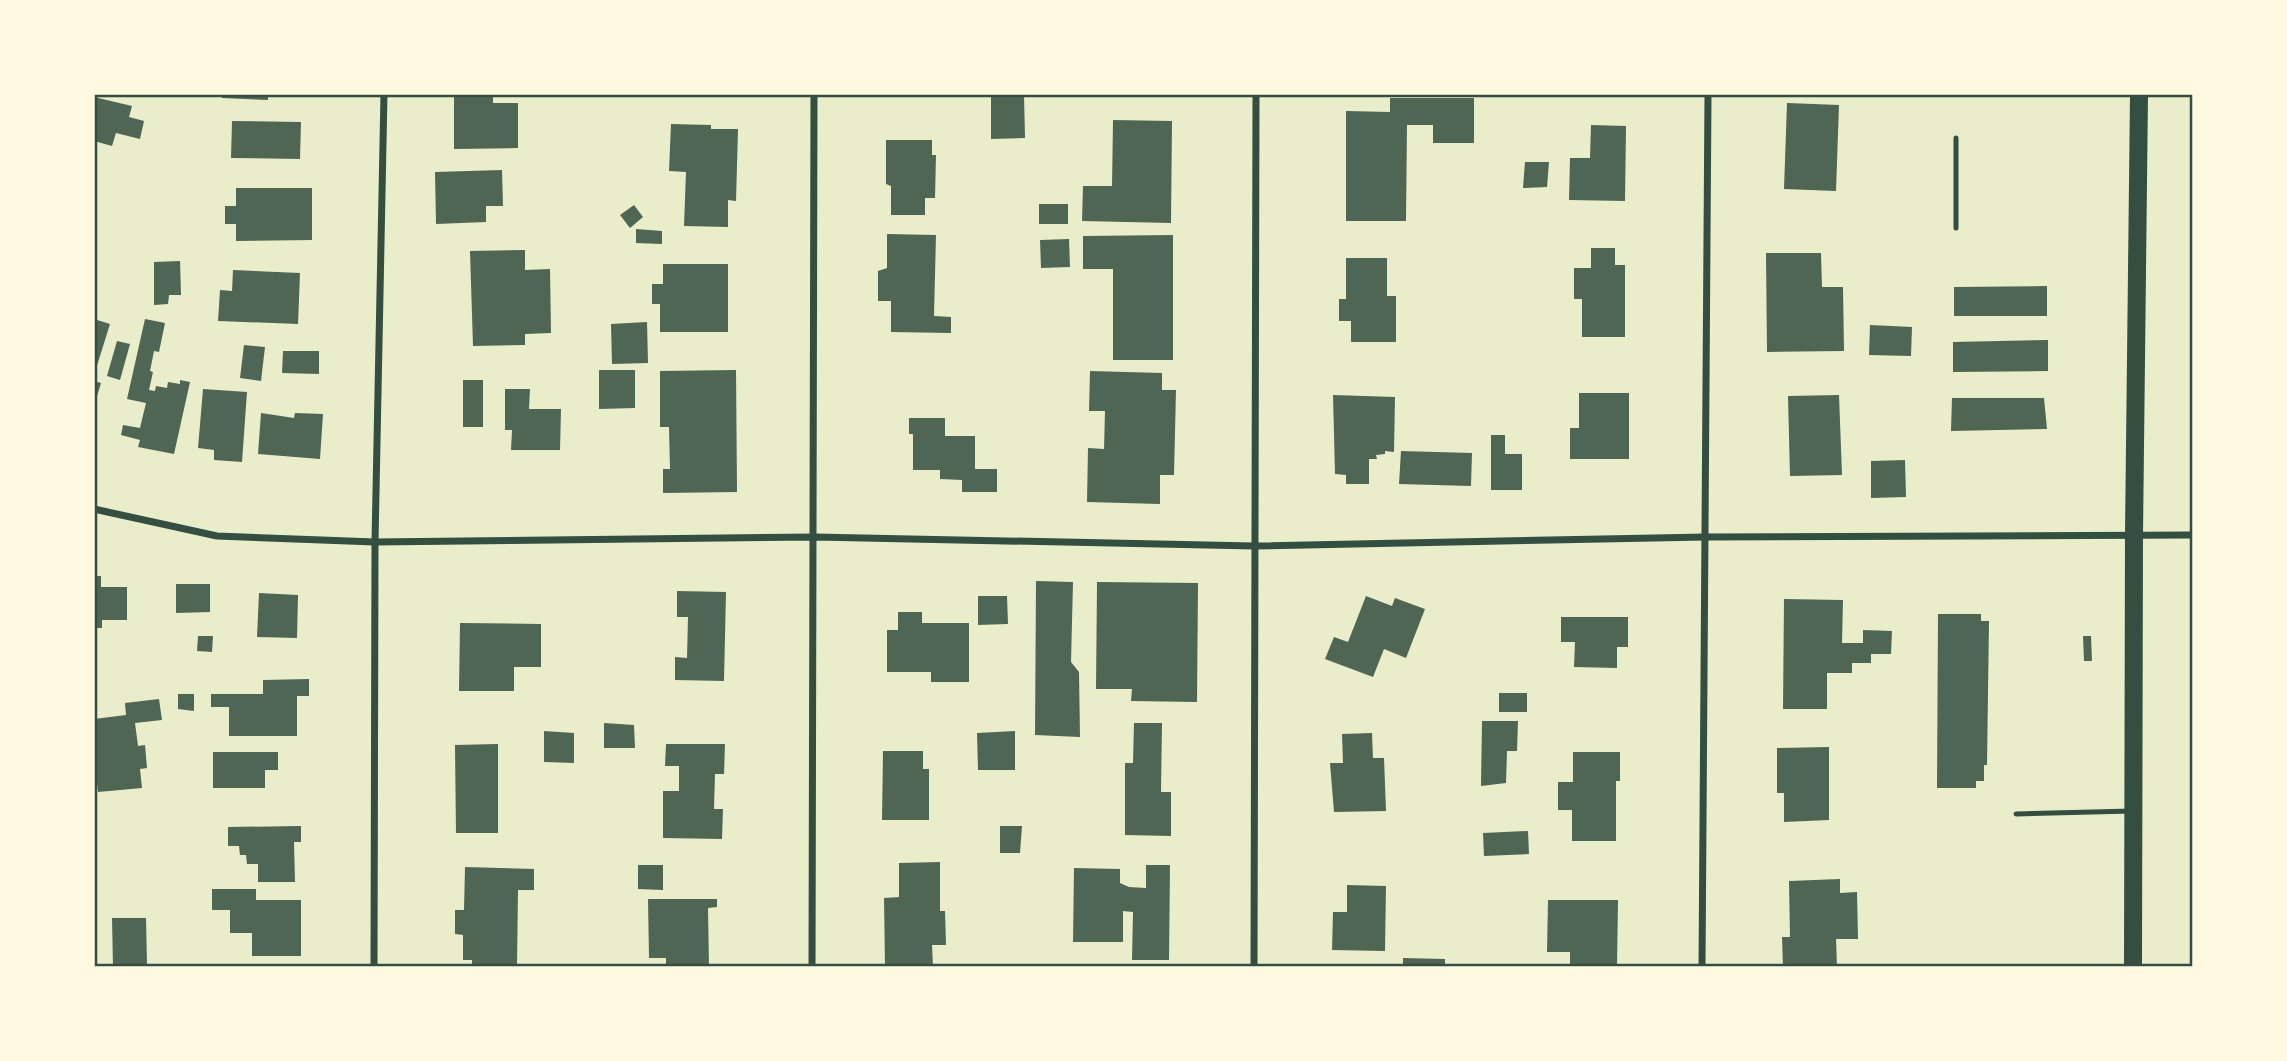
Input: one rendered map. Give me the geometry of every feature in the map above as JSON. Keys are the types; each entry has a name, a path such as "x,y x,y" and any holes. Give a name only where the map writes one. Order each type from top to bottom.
{"main road":[{"path":"2133,967 2138,94"}],"street":[{"path":"374,967 376,542 384,94"},
{"path":"812,967 814,94"},
{"path":"1254,967 1256,94"},
{"path":"1702,967 1708,94"},
{"path":"94,509 217,536 376,542 815,537 1254,546 1706,537 2193,535"}],"lane":[{"path":"1955,138 1955,228"},
{"path":"2016,814 2134,811"}],"building":[{"path":"222,94 268,94 268,100 222,98"},
{"path":"454,94 493,94 493,103 518,103 518,148 454,149"},
{"path":"1024,95 1025,138 991,139 991,96"},
{"path":"94,97 132,106 129,117 144,121 140,139 116,133 112,146 94,141"},
{"path":"1390,98 1474,98 1474,143 1433,143 1433,125 1407,125 1406,221 1346,221 1346,111 1390,112"},
{"path":"1787,103 1839,105 1836,191 1784,189"},
{"path":"1113,120 1172,121 1171,223 1082,221 1083,186 1112,186"},
{"path":"232,121 301,122 300,159 231,158"},
{"path":"671,124 738,129 736,201 728,200 728,227 684,226 686,172 669,171"},
{"path":"1591,125 1626,126 1625,201 1569,200 1570,158 1590,158"},
{"path":"886,140 932,140 932,155 936,155 935,198 925,198 925,215 891,215 891,186 886,184"},
{"path":"1525,162 1549,162 1547,187 1523,188"},
{"path":"502,170 503,206 486,206 486,222 436,224 435,172"},
{"path":"236,188 312,188 312,240 236,241 236,224 225,224 225,206 236,206"},
{"path":"1039,204 1068,204 1068,224 1039,224"},
{"path":"634,205 643,217 630,228 620,215"},
{"path":"636,229 662,231 662,244 636,243"},
{"path":"887,234 936,235 934,316 951,317 951,333 891,332 891,301 878,301 878,271 887,268"},
{"path":"1173,235 1173,360 1113,360 1113,269 1083,269 1083,236"},
{"path":"1069,239 1070,267 1041,268 1040,240"},
{"path":"1591,248 1615,248 1615,265 1625,265 1625,337 1582,337 1582,299 1574,299 1574,268 1591,268"},
{"path":"525,250 525,270 550,269 551,333 525,334 525,345 473,346 470,251"},
{"path":"1766,253 1821,253 1822,287 1843,287 1844,351 1767,352"},
{"path":"1346,258 1387,258 1387,296 1396,296 1396,342 1351,342 1351,321 1339,321 1339,299 1346,299"},
{"path":"180,261 181,295 169,295 168,304 154,305 154,262"},
{"path":"663,264 728,264 728,332 660,332 660,304 652,304 652,284 663,284"},
{"path":"233,270 300,273 298,324 218,321 220,290 232,291"},
{"path":"2047,286 2047,316 1954,316 1954,287"},
{"path":"94,319 110,324 95,372 94,372"},
{"path":"145,319 165,323 159,352 154,351 149,390 155,391 156,386 167,388 168,382 190,382 174,454 138,447 140,440 121,435 123,425 140,428 146,403 127,399"},
{"path":"647,322 648,363 612,364 611,324"},
{"path":"1870,325 1912,327 1911,356 1869,355"},
{"path":"2048,340 2048,371 1953,372 1953,342"},
{"path":"117,341 130,344 120,380 107,376"},
{"path":"244,345 265,347 261,381 240,378"},
{"path":"283,351 319,351 319,374 282,373"},
{"path":"599,370 635,370 635,408 599,409"},
{"path":"736,370 737,492 663,493 663,469 670,469 669,427 660,427 660,371"},
{"path":"1090,371 1162,373 1162,390 1176,390 1174,475 1160,475 1160,504 1087,502 1088,448 1104,449 1105,411 1089,411"},
{"path":"463,380 483,380 483,427 463,427"},
{"path":"94,381 101,383 95,403 94,403"},
{"path":"203,389 247,392 242,462 214,460 214,450 198,448"},
{"path":"505,389 530,389 529,409 561,409 560,450 511,450 512,430 505,430"},
{"path":"1579,393 1629,393 1629,459 1570,459 1570,428 1579,428"},
{"path":"1333,395 1395,397 1394,452 1385,451 1385,454 1376,455 1377,459 1369,459 1369,484 1346,484 1346,475 1335,474"},
{"path":"1839,395 1842,475 1790,476 1788,396"},
{"path":"1952,398 2044,398 2047,429 1951,431"},
{"path":"261,413 294,418 295,413 323,414 320,459 258,454"},
{"path":"909,418 945,418 945,436 975,436 975,469 997,469 997,492 962,492 962,480 940,479 940,470 913,470 913,434 909,434"},
{"path":"1491,435 1505,435 1505,454 1522,454 1522,490 1491,490"},
{"path":"1401,451 1472,453 1471,486 1399,484"},
{"path":"1905,460 1906,497 1871,498 1871,461"},
{"path":"94,576 101,576 101,587 127,587 127,620 102,620 102,628 94,628"},
{"path":"1036,581 1073,582 1071,662 1079,672 1080,737 1035,735"},
{"path":"1097,582 1198,583 1197,702 1131,701 1132,689 1096,689"},
{"path":"176,584 210,584 210,612 176,613"},
{"path":"677,591 726,592 724,681 675,680 675,657 687,658 688,617 677,617"},
{"path":"259,593 298,595 297,638 257,637"},
{"path":"978,596 1007,596 1008,624 978,625"},
{"path":"1366,596 1392,606 1395,598 1425,609 1406,658 1384,649 1373,677 1325,659 1334,637 1348,642"},
{"path":"1784,599 1843,600 1842,643 1863,643 1863,630 1892,631 1891,654 1871,654 1871,663 1852,663 1852,673 1827,673 1827,709 1783,709"},
{"path":"898,612 922,612 922,623 969,623 969,682 931,682 931,672 887,672 887,630 898,630"},
{"path":"1938,614 1981,614 1981,621 1989,621 1987,765 1984,765 1984,781 1976,781 1976,788 1937,788"},
{"path":"1561,617 1628,617 1628,647 1617,647 1617,668 1574,667 1575,642 1561,642"},
{"path":"460,623 541,624 541,667 514,667 514,691 459,691"},
{"path":"198,636 213,636 212,652 197,651"},
{"path":"2083,636 2091,636 2092,661 2084,661"},
{"path":"309,679 309,696 297,696 297,736 229,736 229,707 211,707 211,694 263,694 263,680"},
{"path":"1499,693 1527,693 1527,712 1499,712"},
{"path":"178,694 194,694 194,711 178,709"},
{"path":"159,699 162,720 135,723 138,746 145,745 147,768 140,769 142,788 98,792 94,759 94,719 126,715 125,703"},
{"path":"1482,721 1518,721 1517,751 1507,751 1506,783 1481,786"},
{"path":"604,723 634,725 635,748 604,748"},
{"path":"1134,723 1162,723 1161,792 1171,792 1171,836 1125,835 1125,763 1133,763"},
{"path":"544,731 574,733 574,763 544,762"},
{"path":"1015,731 1015,770 978,770 977,733"},
{"path":"1372,733 1373,758 1384,758 1386,811 1334,812 1330,763 1343,763 1342,734"},
{"path":"498,744 498,833 456,833 455,745"},
{"path":"666,744 725,744 724,774 715,774 714,809 723,809 722,839 663,838 663,791 679,791 679,766 665,766"},
{"path":"1829,747 1829,820 1784,822 1784,793 1777,793 1777,748"},
{"path":"883,751 923,751 923,769 929,769 929,820 882,820"},
{"path":"213,752 278,752 278,770 265,770 265,788 213,788"},
{"path":"1573,752 1620,752 1620,781 1616,781 1616,841 1572,841 1572,810 1558,810 1558,782 1573,782"},
{"path":"301,826 301,842 294,842 295,882 258,882 258,864 247,864 246,855 240,855 239,846 228,846 228,827"},
{"path":"1000,826 1022,826 1020,853 1000,853"},
{"path":"1528,831 1529,854 1484,856 1483,833"},
{"path":"940,862 940,911 945,911 946,945 932,945 933,967 885,967 884,898 899,897 899,863"},
{"path":"638,865 663,865 663,890 638,889"},
{"path":"1146,865 1170,865 1169,960 1132,960 1133,912 1123,911 1123,942 1073,942 1074,868 1120,869 1120,883 1129,887 1146,888"},
{"path":"465,867 534,869 534,890 518,890 517,967 472,967 472,960 463,960 463,935 455,934 455,910 464,910"},
{"path":"1840,879 1840,893 1857,892 1858,939 1836,939 1837,967 1783,967 1782,937 1790,937 1789,881"},
{"path":"1347,885 1386,886 1385,951 1332,950 1333,912 1347,912"},
{"path":"212,889 256,889 256,900 301,900 301,956 252,956 252,933 230,933 230,910 212,910"},
{"path":"648,899 717,899 717,907 708,908 709,967 666,967 666,958 649,958"},
{"path":"1548,900 1618,900 1617,967 1570,967 1570,952 1547,952"},
{"path":"112,918 146,918 147,966 113,967"},
{"path":"1403,958 1445,959 1445,967 1403,967"}]}
